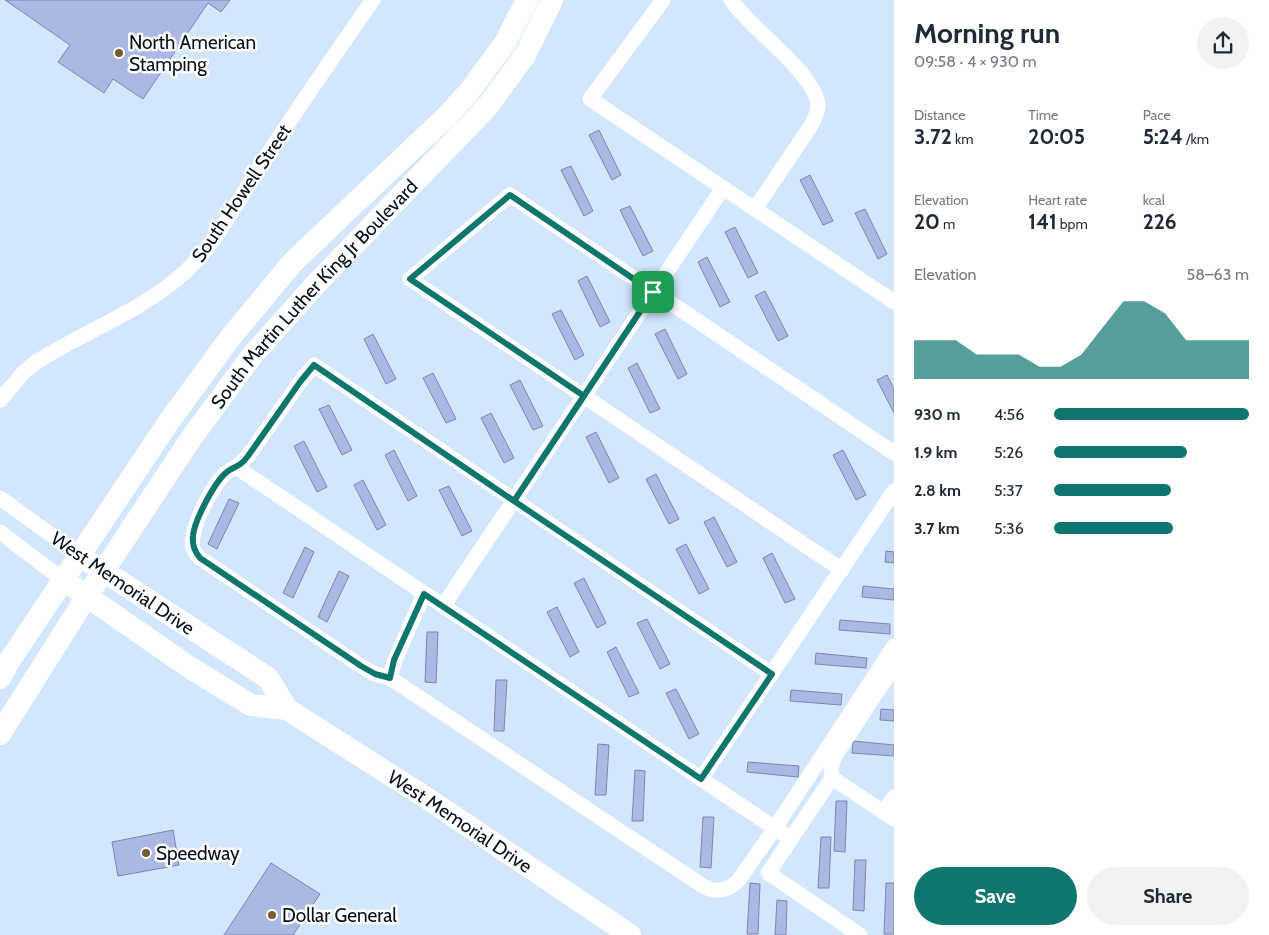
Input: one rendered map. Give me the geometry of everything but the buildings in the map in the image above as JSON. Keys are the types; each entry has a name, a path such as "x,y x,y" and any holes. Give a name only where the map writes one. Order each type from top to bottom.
{"main road":[{"name":"South Martin Luther King Jr Boulevard","path":"0,678 10,660 170,420 230,338 292,262 470,92 505,43 527,0"},
{"name":"South Martin Luther King Jr Boulevard","path":"0,734 87,596 192,437 250,357 315,285 487,107 525,55 552,0"},
{"name":"West Memorial Drive","path":"80,555 268,678 287,709"},
{"name":"West Memorial Drive","path":"63,580 189,667 251,705 287,709 428,798 630,935"}],"street":[{"name":"South Howell Street","path":"0,400 24,372 35,363 153,297 186,271 199,258 373,0"},
{"path":"663,0 590,99 894,302"},
{"path":"731,0 748,22 783,53 805,78 815,93 818,105 817,114 812,124 755,209"},
{"path":"443,606 723,188"},
{"path":"842,570 410,279 510,195 894,453"},
{"path":"772,674 314,365 248,456 236,467 227,471 219,480 198,516 193,536 193,546 200,558 361,666 375,674 390,678 711,890 726,889 738,881 775,828 894,646"},
{"path":"236,467 791,839"},
{"path":"701,779 894,491"},
{"name":"West Memorial Drive","path":"0,498 80,555"},
{"name":"West Memorial Drive","path":"0,532 63,580"},
{"path":"390,678 394,660 424,594"},
{"path":"860,935 768,873 832,778 831,767 834,756 894,666"},
{"path":"832,778 889,816 894,796"}],"place":[{"name":"North American Stamping","path":"119,53"},
{"name":"Speedway","path":"146,853"},
{"name":"Dollar General","path":"272,915"}],"route":[{"path":"653,292 510,195 410,279 584,396 514,501 772,674 701,779 424,594 394,660 390,678 375,674 361,666 200,558 195,552 193,536 198,516 219,480 227,471 241,464 248,456 314,365 514,501 653,292"}]}
